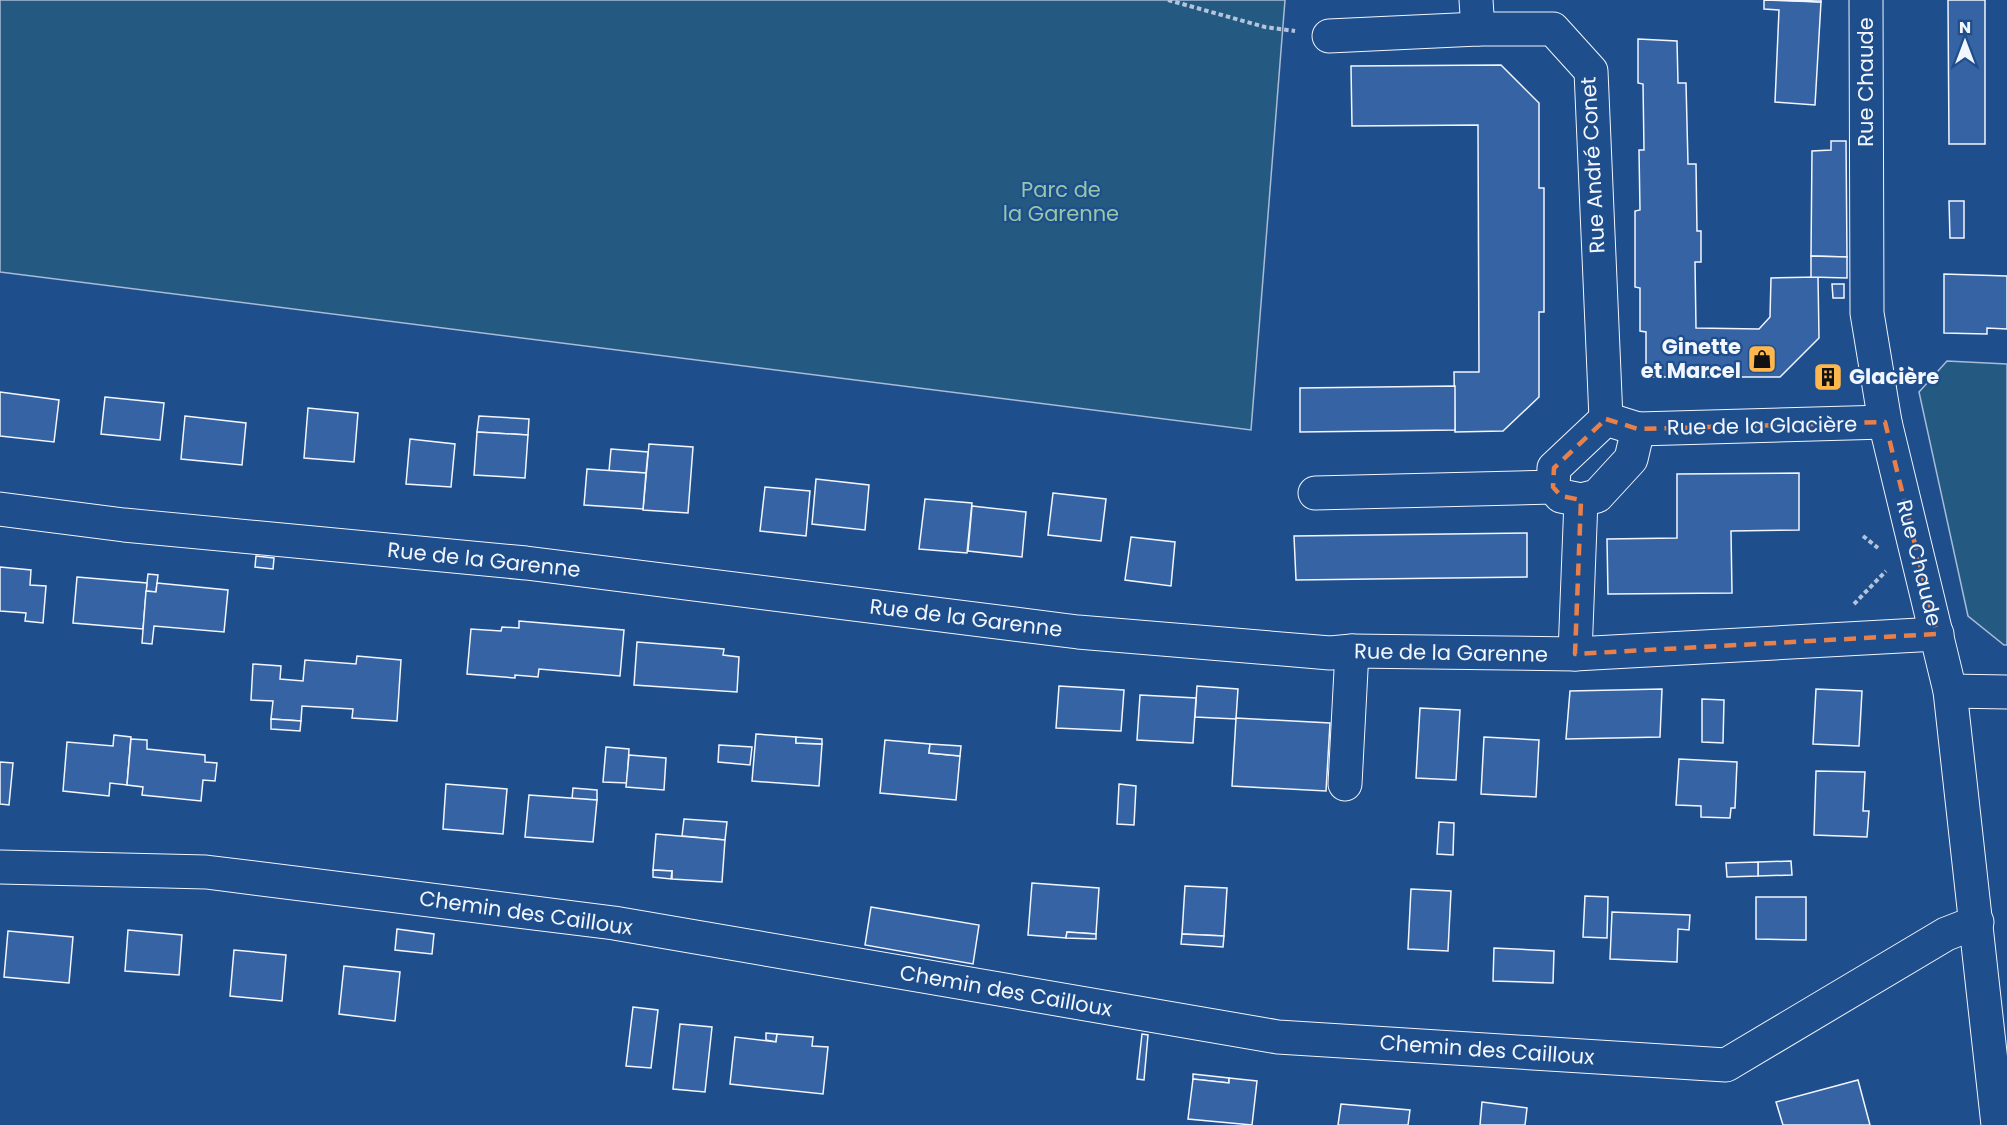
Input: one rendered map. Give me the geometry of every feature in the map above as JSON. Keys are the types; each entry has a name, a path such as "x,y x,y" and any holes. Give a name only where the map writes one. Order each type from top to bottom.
{"street":[{"name":"Rue Chaude","path":"1866,0 1867,313 1885,422 1950,691 1998,1125"},
{"name":"Rue André Conet","path":"1329,36 1477,14 1553,29 1591,71 1606,419"},
{"name":"Rue de la Glacière","path":"1606,419 1638,429 1885,422"},
{"path":"1575,654 1567,494 1554,468 1606,419"},
{"name":"Rue de la Glacière","path":"1315,493 1597,496 1631,459 1638,429"},
{"name":"Rue de la Garenne","path":"0,509 124,525 526,563 1078,632 1330,653 1352,651 1575,654 1937,634"},
{"path":"1345,784 1352,651"},
{"path":"1950,691 2007,692"},
{"name":"Chemin des Cailloux","path":"0,867 206,872 614,923 1278,1037 1726,1065 1946,933 1977,922"}],"path":[{"path":"1168,0 1265,27 1329,36"},
{"path":"1817,640 1914,542"}],"highlighted area":[{"path":"1606,419 1638,429 1885,422 1937,634 1575,654 1581,500 1561,496 1553,487 1554,468"}],"green space":[{"name":"Parc de la Garenne","path":"0,0 1285,0 1251,430 0,272"},
{"path":"1947,361 2007,364 2007,645 1968,616 1919,392"}],"building":[{"path":"1764,0 1821,2 1815,105 1775,102 1779,10 1764,9"},
{"path":"1780,0 1821,0 1821,2"},
{"path":"1948,0 1985,0 1985,144 1949,144"},
{"path":"1638,39 1677,41 1678,83 1686,83 1688,164 1696,164 1697,231 1701,231 1701,262 1695,262 1696,328 1759,329 1770,317 1771,278 1818,277 1819,338 1780,377 1646,377 1646,332 1640,331 1640,288 1635,287 1635,211 1640,210 1639,150 1644,150 1643,84 1638,83"},
{"path":"1501,65 1539,103 1539,188 1544,188 1544,312 1539,312 1539,397 1503,431 1455,432 1454,372 1479,372 1478,125 1352,126 1351,66"},
{"path":"1831,141 1846,141 1847,257 1811,256 1812,151 1831,150"},
{"path":"1949,201 1964,201 1964,238 1950,238"},
{"path":"1811,256 1847,257 1847,278 1811,277"},
{"path":"1944,274 2007,276 2007,329 1987,328 1987,334 1944,333"},
{"path":"1832,284 1844,284 1844,298 1833,298"},
{"name":"Glacière","path":"1825,366 1831,366 1831,375 1835,380 1829,389 1824,388 1820,383"},
{"path":"1455,386 1455,430 1300,432 1300,388"},
{"path":"0,392 59,400 54,442 0,436"},
{"path":"105,397 164,403 160,440 101,434"},
{"path":"308,408 358,413 354,462 304,458"},
{"path":"185,416 246,423 242,465 181,459"},
{"path":"479,416 529,419 528,435 477,432"},
{"path":"477,432 528,435 525,478 474,475"},
{"path":"410,439 455,444 451,487 406,484"},
{"path":"649,444 693,447 688,513 643,510"},
{"path":"611,449 648,452 646,473 609,471"},
{"path":"587,469 646,473 643,509 584,505"},
{"path":"1799,473 1799,530 1731,531 1732,593 1608,594 1607,539 1677,538 1677,474"},
{"path":"816,479 869,485 865,530 812,524"},
{"path":"765,487 810,491 806,536 760,531"},
{"path":"1053,493 1106,499 1101,541 1048,535"},
{"path":"925,499 972,503 967,553 919,549"},
{"path":"972,506 1026,512 1022,557 968,551"},
{"path":"1527,533 1527,577 1296,580 1294,536"},
{"path":"1131,537 1175,542 1171,586 1125,580"},
{"path":"256,556 274,558 273,569 255,567"},
{"path":"0,567 31,570 30,585 46,586 43,623 25,621 26,613 0,611"},
{"path":"148,574 158,575 156,592 146,591"},
{"path":"77,577 147,583 143,629 73,623"},
{"path":"157,583 228,590 224,632 154,626 152,644 142,643 146,591 156,592"},
{"path":"519,621 624,630 620,676 539,669 538,677 515,675 515,678 467,674 471,629 501,631 502,627 519,628"},
{"path":"637,642 724,649 723,655 739,657 737,692 634,685"},
{"path":"357,656 401,660 397,721 352,718 353,709 302,706 301,721 271,719 273,701 251,700 253,664 281,666 280,679 303,681 305,660 356,664"},
{"path":"1059,686 1124,690 1121,731 1056,728"},
{"path":"1197,686 1238,689 1236,719 1195,717"},
{"path":"1662,689 1660,737 1566,739 1570,691"},
{"path":"1816,689 1862,691 1859,746 1813,744"},
{"path":"1140,695 1196,698 1193,743 1137,740"},
{"path":"1702,699 1724,700 1723,743 1702,742"},
{"path":"1420,708 1460,710 1456,780 1416,778"},
{"path":"1236,718 1330,723 1326,791 1232,786"},
{"path":"271,719 301,721 300,731 271,729"},
{"path":"756,734 796,737 796,743 822,744 819,786 752,781"},
{"path":"114,735 131,737 127,785 110,783 109,796 63,791 67,742 113,746"},
{"path":"796,737 822,739 822,744 796,743"},
{"path":"1484,737 1539,740 1536,797 1481,794"},
{"path":"131,739 147,740 147,749 205,755 205,762 217,763 215,781 203,780 201,801 142,795 143,787 127,785"},
{"path":"885,740 930,744 929,753 960,756 956,800 880,793"},
{"path":"930,744 961,746 960,756 929,753"},
{"path":"719,745 752,747 750,765 718,762"},
{"path":"606,747 629,749 627,783 603,782"},
{"path":"629,755 666,758 664,790 626,787"},
{"path":"1679,759 1737,762 1735,808 1731,808 1730,818 1701,817 1701,806 1676,805"},
{"path":"0,762 13,763 9,805 0,804"},
{"path":"1816,771 1865,772 1863,811 1869,811 1867,837 1814,835"},
{"path":"446,784 507,789 503,834 443,829"},
{"path":"1119,784 1136,786 1134,825 1117,824"},
{"path":"573,788 597,790 597,800 572,799"},
{"path":"529,795 597,800 593,842 525,837"},
{"path":"684,819 727,822 725,840 682,836"},
{"path":"1439,822 1454,823 1453,855 1437,854"},
{"path":"656,834 725,840 722,882 672,879 672,871 653,870"},
{"path":"1791,861 1792,875 1758,876 1758,862"},
{"path":"1758,862 1758,876 1727,877 1726,863"},
{"path":"653,870 672,871 671,879 653,877"},
{"path":"1032,883 1099,888 1096,934 1067,932 1066,938 1028,935"},
{"path":"1185,886 1227,888 1224,936 1182,934"},
{"path":"1411,889 1451,891 1448,951 1408,949"},
{"path":"1585,896 1608,897 1607,938 1583,937"},
{"path":"1756,897 1806,897 1806,940 1756,939"},
{"path":"871,907 979,925 973,964 865,945"},
{"path":"1612,912 1690,915 1689,930 1678,929 1677,962 1610,959"},
{"path":"397,929 434,934 432,954 395,950"},
{"path":"128,930 182,935 179,975 125,971"},
{"path":"8,931 73,937 69,983 4,977"},
{"path":"1067,932 1096,934 1096,939 1066,938"},
{"path":"1182,934 1224,936 1223,947 1181,944"},
{"path":"1494,948 1554,951 1553,983 1493,981"},
{"path":"234,950 286,955 282,1001 230,996"},
{"path":"344,966 400,972 395,1021 339,1014"},
{"path":"633,1007 658,1010 651,1068 626,1066"},
{"path":"680,1024 712,1027 705,1092 673,1089"},
{"path":"766,1033 777,1034 776,1042 766,1040"},
{"path":"777,1034 813,1037 812,1046 828,1047 823,1094 730,1084 735,1037 776,1042"},
{"path":"1142,1034 1148,1035 1144,1080 1137,1079"},
{"path":"1193,1074 1229,1078 1229,1083 1193,1079"},
{"path":"1229,1078 1257,1081 1252,1125 1188,1119 1193,1079 1229,1083"},
{"path":"1858,1080 1870,1125 1783,1125 1776,1102"},
{"path":"1482,1102 1527,1108 1525,1125 1480,1125"},
{"path":"1341,1104 1410,1110 1408,1125 1338,1125"}],"place":[{"name":"Ginette et Marcel","path":"1762,359"},
{"name":"Glacière","path":"1828,377"}]}
